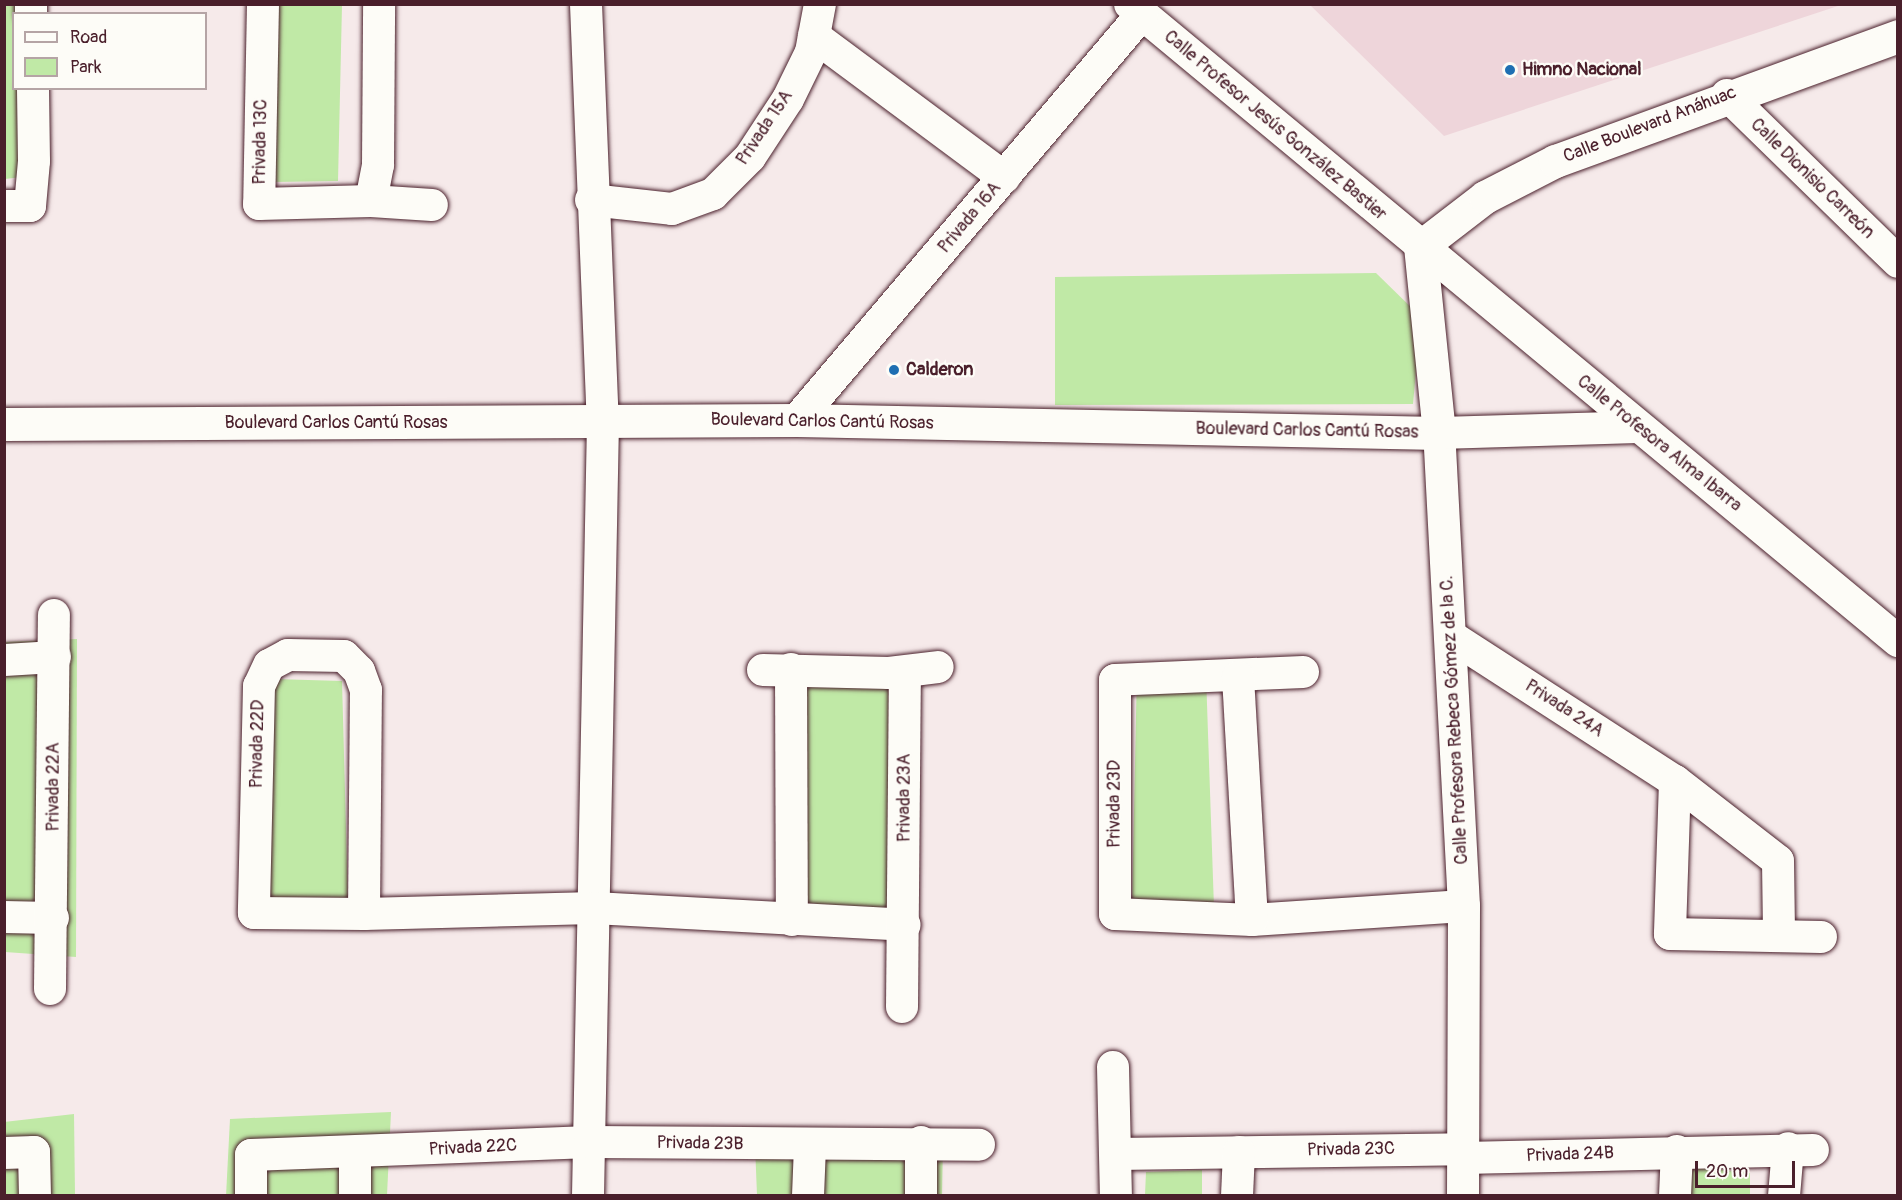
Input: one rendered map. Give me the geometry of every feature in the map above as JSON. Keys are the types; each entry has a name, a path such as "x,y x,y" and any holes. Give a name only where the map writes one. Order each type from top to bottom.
{"street":[{"name":"Privada 13C","path":"263,4 260,204 371,201 432,205"},
{"path":"371,201 378,165 379,4"},
{"path":"586,4 591,200 603,422 588,1196"},
{"name":"Privada 15A","path":"591,200 672,209 713,194 750,157 788,99 811,52 820,4"},
{"name":"Privada 16A","path":"797,420 1004,177 1136,9"},
{"name":"Calle Profesor Jesús González Bastier","path":"1136,9 1420,247"},
{"path":"814,36 1004,177"},
{"name":"Calle Boulevard Anáhuac","path":"1420,247 1485,197 1555,161 1727,95 1898,36"},
{"path":"4,206 30,206 34,161 33,90"},
{"name":"Calle Dionisio Carreón","path":"1727,95 1898,262"},
{"name":"Calle Profesora Alma Ibarra","path":"1420,247 1898,641"},
{"name":"Calle Profesora Rebeca Gómez de la C.","path":"1420,247 1439,433 1452,637 1464,906 1463,1196"},
{"name":"Boulevard Carlos Cantú Rosas","path":"4,424 797,420 1439,433 1638,428"},
{"name":"Privada 22A","path":"50,989 53,918 54,615"},
{"name":"Privada 24A","path":"1452,637 1675,781 1778,861 1779,935"},
{"name":"Privada 22D","path":"364,914 366,690 359,671 344,656 288,655 269,664 259,686 254,913 364,914 594,908"},
{"path":"4,660 55,657"},
{"path":"792,920 777,670 905,672 938,667"},
{"name":"Privada 23A","path":"902,1007 905,924 905,672"},
{"name":"Privada 23D","path":"1303,672 1238,677 1114,680 1115,914 1252,920 1464,906"},
{"path":"1238,677 1252,920"},
{"path":"1675,781 1670,934 1779,935 1821,938"},
{"path":"594,908 792,920 905,924"},
{"path":"4,917 53,918"},
{"path":"1113,1067 1116,1196"},
{"name":"Privada 23B","path":"590,1142 810,1146 921,1142 979,1145"},
{"name":"Privada 22C","path":"252,1196 251,1155 355,1154 590,1142"},
{"path":"921,1142 921,1196"},
{"path":"808,1196 810,1146"},
{"name":"Privada 24B","path":"1463,1154 1800,1149 1784,1196"},
{"path":"1675,1196 1677,1151"},
{"path":"4,1153 34,1152 35,1196"},
{"path":"1237,1196 1239,1152"},
{"name":"Privada 23C","path":"1116,1154 1239,1152 1463,1154"},
{"path":"355,1154 355,1196"}],"shaded area":[{"name":"Himno Nacional","path":"1310,5 1841,5 1444,136"}],"green space":[{"path":"5,5 19,5 19,12 12,12 12,90 20,90 22,177 5,179"},
{"path":"275,5 342,5 338,181 272,182"},
{"path":"1376,273 1421,317 1413,404 1055,405 1055,277"},
{"path":"77,639 76,957 5,952 4,642"},
{"path":"1137,670 1206,675 1214,908 1132,906"},
{"path":"893,672 894,910 805,903 806,674"},
{"path":"274,679 342,681 348,903 270,900"},
{"path":"391,1112 387,1195 226,1196 230,1119"},
{"path":"74,1114 75,1195 5,1195 4,1122"},
{"path":"755,1145 943,1145 942,1195 757,1195"},
{"path":"1689,1166 1750,1173 1750,1195 1689,1196"},
{"path":"1202,1170 1202,1195 1145,1195 1146,1172"}],"place":[{"name":"Himno Nacional","path":"1510,70"},
{"name":"Calderon","path":"894,370"}]}
